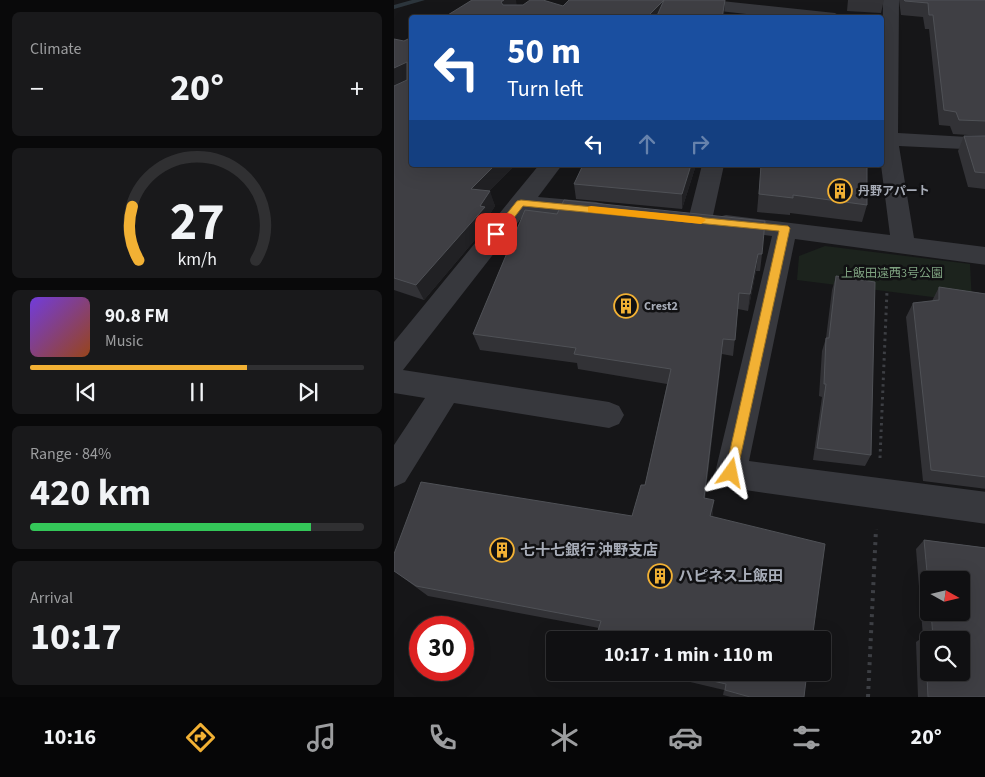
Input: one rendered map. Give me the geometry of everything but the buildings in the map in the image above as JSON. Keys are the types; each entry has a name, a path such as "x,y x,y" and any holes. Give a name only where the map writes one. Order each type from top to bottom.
{"street":[{"path":"666,0 806,15"},
{"path":"891,0 888,139 903,244"},
{"path":"888,139 985,144"},
{"path":"399,347 549,167"},
{"path":"712,167 691,220 785,228 985,256"},
{"path":"521,203 615,212"},
{"path":"785,228 731,473 985,508"},
{"path":"394,382 609,415"},
{"path":"394,472 446,390"}],"path":[{"path":"868,697 887,292"}],"green space":[{"name":"上飯田遠西3号公園","path":"825,246 970,264 972,302 797,280 799,256"}],"waterway":[{"path":"394,7 421,0"}],"slow traffic":[{"path":"591,210 701,220"}],"place":[{"name":"丹野アパート","path":"840,191"},
{"name":"Crest2","path":"626,306"},
{"name":"七十七銀行 沖野支店","path":"502,550"},
{"name":"ハピネス上飯田","path":"660,576"}],"route":[{"path":"496,234 521,203 785,228 731,473"}]}
